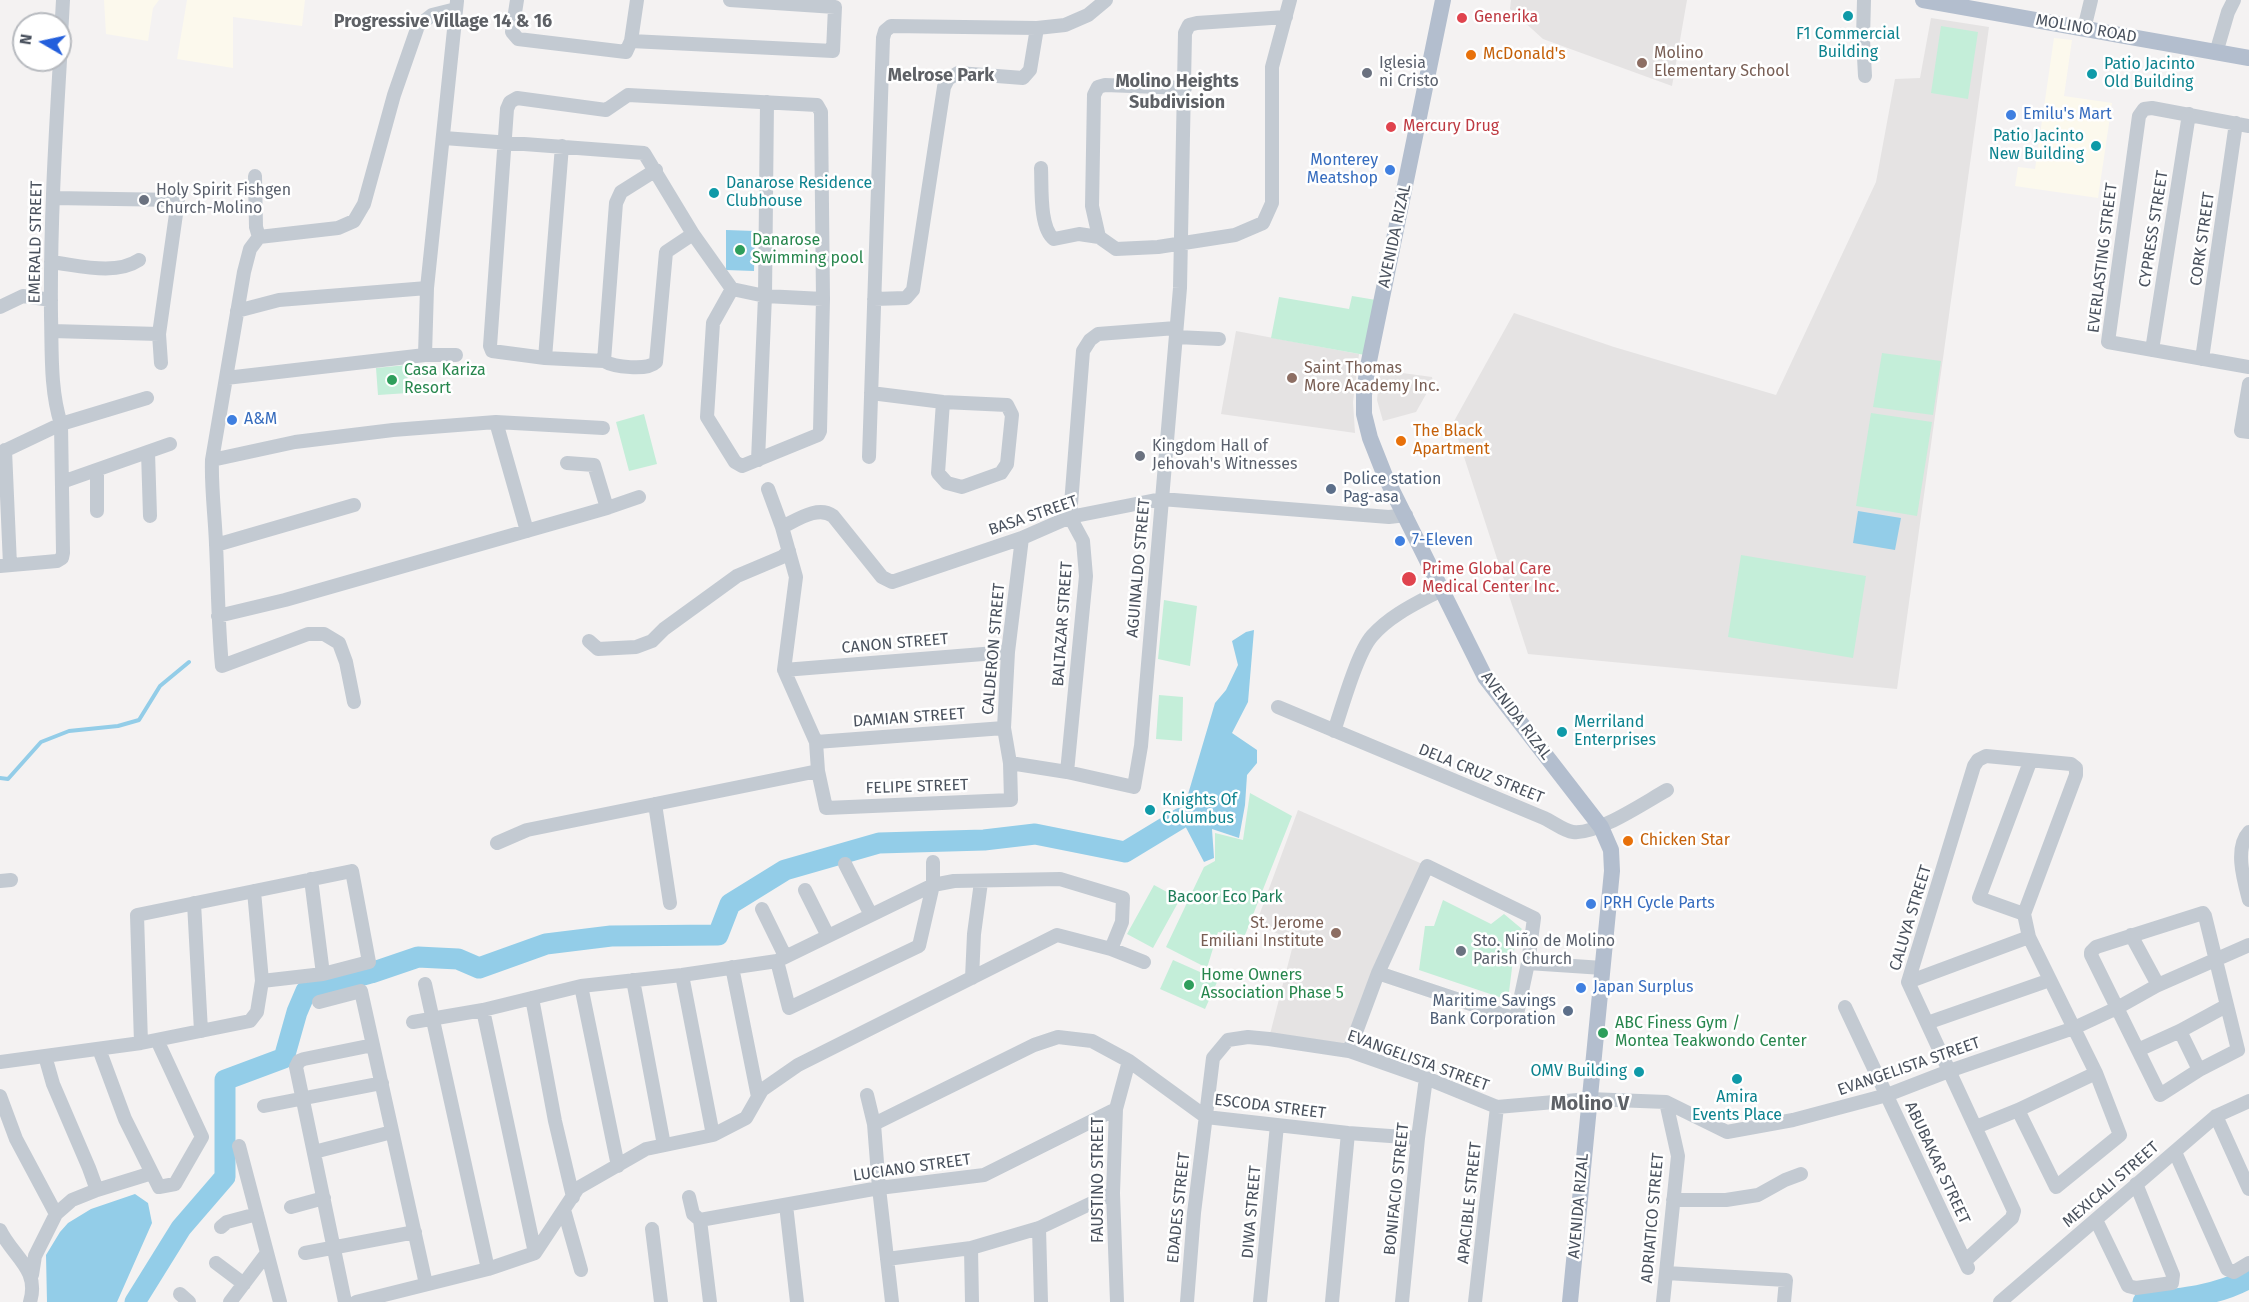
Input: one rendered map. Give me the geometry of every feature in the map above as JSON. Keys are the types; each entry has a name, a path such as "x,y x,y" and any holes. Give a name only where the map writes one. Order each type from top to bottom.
{"main road":[{"name":"AVENIDA RIZAL","path":"1443,0 1364,394 1364,414 1370,438 1385,476 1485,677 1600,827 1611,850 1612,871 1570,1302"},
{"name":"MOLINO ROAD","path":"1923,0 2249,58"}],"street":[{"path":"517,0 512,32 518,39 626,52 631,41 637,0"},
{"path":"631,41 832,51 835,7 730,0"},
{"path":"869,458 885,31 891,26 1037,28 1065,25 1078,21 1098,9 1106,0"},
{"path":"1041,168 1044,224 1053,239 1079,234 1099,237 1116,249 1158,247 1235,235 1263,223 1272,203 1272,67 1290,0"},
{"path":"1864,0 1865,76"},
{"path":"2084,29 2091,0"},
{"path":"2217,52 2228,12 2234,0"},
{"path":"354,702 346,662 339,643 324,634 308,634 222,666 218,616 213,460 237,311 250,249 260,237 338,228 354,221 364,204 394,95 418,26 432,15 457,5 428,288 425,355"},
{"name":"AGUINALDO STREET","path":"1067,772 1134,787 1141,746 1180,288 1185,33 1189,25 1197,22 1286,16"},
{"path":"874,299 906,298 913,290 944,87 948,79 958,73 1023,78 1030,70 1037,28"},
{"name":"EMERALD STREET","path":"5,565 57,561 62,558 61,424 55,405 51,300 59,72"},
{"path":"1099,237 1092,206 1094,95 1098,87 1105,85 1185,88"},
{"path":"693,234 666,252 656,363 648,367 610,365 604,361 498,354 491,349 508,105 517,98 606,111 628,95 815,104 821,112 823,299 819,434 742,466 735,462 707,417 714,323 732,289"},
{"path":"758,460 765,296 767,102"},
{"name":"EVERLASTING STREET","path":"2189,114 2152,108 2144,109 2139,116 2108,342 2249,367"},
{"path":"2189,114 2242,124"},
{"name":"CYPRESS STREET","path":"2152,350 2189,114"},
{"name":"CORK STREET","path":"2202,358 2242,124"},
{"path":"444,138 642,153 648,157 693,234 732,289 765,296 823,299"},
{"path":"545,358 562,146"},
{"path":"604,361 616,203 621,192 656,170"},
{"path":"255,176 256,227 260,237"},
{"path":"53,198 178,200 159,334 161,363"},
{"path":"51,262 113,268 128,266 139,260"},
{"path":"237,311 279,300 428,288"},
{"path":"0,307 23,296 51,300"},
{"path":"52,331 159,334"},
{"path":"1070,517 1083,351 1090,340 1098,334 1176,332 1219,339"},
{"path":"226,378 425,355 456,355"},
{"path":"2245,432 2249,384"},
{"path":"871,393 944,402 1007,405 1012,415 1007,464 1001,473 962,487 947,483 938,473 944,402"},
{"path":"5,565 2,452 61,424 147,398"},
{"path":"213,460 295,442 393,430 496,422 603,428"},
{"path":"496,422 527,531"},
{"path":"62,483 170,444"},
{"path":"148,452 150,516"},
{"path":"567,463 594,465 607,508"},
{"path":"97,470 97,511"},
{"path":"497,843 527,830 818,771 816,742 784,670 796,577 782,527 768,489"},
{"path":"218,616 297,597 639,497"},
{"name":"BASA STREET","path":"782,527 818,511 826,511 833,516 882,577 891,582 1022,538 1070,517 1161,499 1389,517 1406,515"},
{"path":"216,545 354,505"},
{"name":"BALTAZAR STREET","path":"1067,772 1086,576 1083,542 1070,517"},
{"name":"CALDERON STREET","path":"1011,800 1010,763 1004,728 1008,652 1022,538"},
{"path":"589,641 598,649 643,646 737,576 790,555"},
{"path":"1334,731 1356,669 1371,637 1395,615 1441,590"},
{"name":"CANON STREET","path":"784,670 1008,652"},
{"name":"DELA CRUZ STREET","path":"1278,707 1544,818 1570,832 1583,833 1600,827 1667,790"},
{"name":"DAMIAN STREET","path":"816,742 1004,728"},
{"name":"CALUYA STREET","path":"2014,1211 1908,982 1974,766 1978,760 1986,756 2030,762"},
{"path":"2018,1110 2054,1185 2058,1187 2120,1137 2096,1074 2029,938 2024,914 2076,775 2076,768 2071,764 2030,762 1979,898 2024,914"},
{"path":"1010,763 1067,772"},
{"name":"FELIPE STREET","path":"818,771 826,808 1011,800"},
{"path":"655,804 670,903"},
{"path":"2249,832 2243,839 2242,846 2243,877 2249,900"},
{"path":"762,909 781,958 789,1008 920,946 933,885 933,862"},
{"path":"845,864 871,915"},
{"path":"1349,1051 1378,973 1427,866 1534,918 1528,963 1516,1019 1378,973"},
{"path":"141,1043 137,915 352,871 369,962 323,974 262,981"},
{"path":"311,879 323,974"},
{"path":"413,1022 483,1010 581,986 682,975 781,958 933,885 954,880 981,882 1060,879 1123,898 1122,922 1111,949"},
{"path":"972,978 974,934 981,882"},
{"path":"806,890 828,936"},
{"path":"0,1062 141,1043 250,1022 257,1012 262,981 254,891"},
{"path":"194,903 201,1031"},
{"path":"2205,914 2238,1051 2199,1070 2160,1095 2091,955 2096,947 2131,935 2205,914"},
{"path":"2131,935 2158,985"},
{"path":"356,1302 488,1269 535,1253 578,1188 646,1149 713,1135 746,1118 762,1090 798,1065 1057,936 1111,949 1144,962"},
{"path":"1908,982 2029,938"},
{"name":"EVANGELISTA STREET","path":"1206,1117 1214,1058 1228,1040 1248,1037 1349,1051 1426,1078 1497,1107 1589,1099 1666,1102 1727,1132 1793,1120 1887,1095 2074,1028 2158,985 2249,945"},
{"path":"1528,963 1603,968"},
{"path":"732,967 758,1097"},
{"path":"682,975 713,1135"},
{"path":"633,980 664,1145"},
{"path":"1927,1023 2050,980"},
{"path":"425,984 488,1269"},
{"path":"581,986 618,1166"},
{"path":"320,1002 361,991 426,1284"},
{"path":"532,998 555,1121 573,1197"},
{"name":"ABUBAKAR STREET","path":"1845,1006 1967,1265 2012,1218 2014,1211"},
{"path":"2138,1050 2226,1006"},
{"path":"483,1010 535,1253"},
{"path":"2180,1031 2199,1070"},
{"name":"ESCODA STREET","path":"874,1124 1058,1036 1092,1041 1130,1060 1206,1117 1348,1133 1418,1138"},
{"path":"99,1049 125,1119 159,1187 175,1184 202,1137 157,1040"},
{"path":"345,1302 296,1066 299,1061 373,1046"},
{"path":"45,1056 53,1084 97,1190"},
{"name":"FAUSTINO STREET","path":"1117,1302 1113,1193 1116,1109 1130,1060"},
{"path":"1976,1127 2096,1074"},
{"name":"BONIFACIO STREET","path":"1402,1302 1426,1078"},
{"path":"264,1106 382,1083"},
{"path":"867,1095 874,1124 892,1302"},
{"path":"0,1096 15,1139 56,1214"},
{"name":"MEXICALI STREET","path":"2000,1302 2216,1116 2249,1101"},
{"name":"ADRIATICO STREET","path":"1663,1302 1678,1156 1666,1102"},
{"name":"APACIBLE STREET","path":"1475,1302 1497,1107"},
{"name":"LUCIANO STREET","path":"700,1220 879,1188 984,1175 1116,1109"},
{"path":"2216,1116 2249,1189"},
{"name":"EDADES STREET","path":"1186,1302 1206,1117"},
{"name":"DIWA STREET","path":"1260,1302 1277,1125"},
{"path":"314,1152 393,1132"},
{"path":"1332,1302 1348,1133"},
{"path":"238,1146 280,1302"},
{"path":"2175,1152 2229,1271 2234,1272 2249,1263"},
{"path":"30,1302 33,1292 32,1275 35,1256 56,1214 72,1200 152,1173"},
{"path":"1673,1200 1726,1200 1758,1195 1801,1174"},
{"path":"2096,1220 2128,1286 2136,1288 2172,1283 2173,1275 2136,1184"},
{"path":"887,1259 970,1248 1039,1228 1113,1193"},
{"path":"689,1197 693,1214 700,1220 710,1302"},
{"path":"291,1207 324,1198"},
{"path":"786,1206 797,1302"},
{"path":"564,1210 581,1270"},
{"path":"221,1227 227,1222 257,1214"},
{"path":"1039,1228 1041,1302"},
{"path":"652,1229 661,1302"},
{"path":"0,1230 32,1275"},
{"path":"305,1253 415,1232"},
{"path":"970,1248 972,1302"},
{"path":"230,1302 267,1254"},
{"path":"216,1263 243,1284"},
{"path":"1666,1273 1786,1280 1784,1302"}],"shaded area":[{"path":"104,0 159,0 153,8 148,41 106,34"},
{"path":"187,0 305,0 302,26 233,17 233,68 177,59"},
{"name":"Molino Elementary School","path":"1511,0 1687,0 1672,86 1543,39 1510,9"},
{"path":"1931,18 1989,27 1897,689 1528,654 1453,423 1514,313 1614,347 1776,395 1876,182 1895,79 1920,78"},
{"path":"2054,38 2072,40 2064,96 2112,103 2098,198 2015,186 2018,167 2035,169"},
{"name":"Saint Thomas More Academy Inc.","path":"1236,331 1359,354 1353,402 1355,433 1221,414"},
{"name":"Saint Thomas More Academy Inc.","path":"1380,370 1432,377 1433,382 1416,412 1383,421 1377,400"},
{"name":"St. Jerome Emiliani Institute","path":"1298,810 1427,866 1348,1049 1269,1038 1294,941 1256,924"}],"green space":[{"path":"1941,26 1978,32 1968,99 1931,93"},
{"path":"1352,296 1376,300 1365,355 1271,338 1279,297 1349,309"},
{"path":"1882,353 1941,361 1933,415 1873,407"},
{"name":"Casa Kariza Resort","path":"407,365 408,393 378,395 376,368"},
{"path":"1871,413 1932,422 1917,516 1856,506"},
{"path":"644,414 657,464 629,471 616,422"},
{"path":"1741,555 1866,576 1853,658 1728,637"},
{"path":"1164,600 1197,606 1190,666 1158,659"},
{"path":"1159,695 1183,697 1182,741 1156,739"},
{"name":"Bacoor Eco Park","path":"1250,793 1292,816 1245,935 1218,932 1207,968 1166,947 1204,867 1215,861 1215,833 1243,840"},
{"path":"1154,885 1180,899 1153,948 1127,934"},
{"path":"1443,900 1491,924 1504,914 1522,929 1516,936 1508,1000 1419,970 1425,926 1434,926"},
{"name":"Home Owners Association Phase 5","path":"1173,960 1218,980 1205,1009 1160,989"}],"water":[{"name":"Danarose Swimming pool","path":"726,230 755,231 754,271 726,270"},
{"path":"1858,511 1901,518 1895,550 1853,543"},
{"path":"1254,630 1248,702 1232,733 1257,750 1257,763 1247,775 1239,838 1212,829 1214,858 1204,862 1181,818 1215,703 1226,690 1238,665 1232,641"},
{"path":"135,1194 148,1203 152,1223 117,1302 47,1302 46,1255 60,1232 68,1223 91,1209"}],"waterway":[{"path":"0,778 8,779 41,742 69,731 118,726 139,720 160,686 189,662"},
{"path":"135,1302 181,1228 225,1177 225,1080 284,1058 297,1012 306,991 418,957 458,959 479,968 546,944 611,936 718,935 730,904 785,870 879,843 984,840 1035,834 1125,852 1181,818"},
{"path":"2143,1302 2211,1293 2249,1278"}],"place":[{"name":"F1 Commercial Building","path":"1848,16"},
{"name":"Generika","path":"1462,18"},
{"name":"McDonald's","path":"1471,55"},
{"name":"Molino Elementary School","path":"1642,63"},
{"name":"Iglesia ni Cristo","path":"1367,73"},
{"name":"Patio Jacinto Old Building","path":"2092,74"},
{"name":"Emilu's Mart","path":"2011,115"},
{"name":"Mercury Drug","path":"1391,127"},
{"name":"Patio Jacinto New Building","path":"2096,146"},
{"name":"Monterey Meatshop","path":"1390,170"},
{"name":"Danarose Residence Clubhouse","path":"714,193"},
{"name":"Holy Spirit Fishgen Church-Molino","path":"144,200"},
{"name":"Danarose Swimming pool","path":"740,250"},
{"name":"Saint Thomas More Academy Inc.","path":"1292,378"},
{"name":"Casa Kariza Resort","path":"392,380"},
{"name":"A&M","path":"232,420"},
{"name":"The Black Apartment","path":"1401,441"},
{"name":"Kingdom Hall of Jehovah's Witnesses","path":"1140,456"},
{"name":"Police station Pag-asa","path":"1331,489"},
{"name":"7-Eleven","path":"1400,541"},
{"name":"Prime Global Care Medical Center Inc.","path":"1409,579"},
{"name":"Merriland Enterprises","path":"1562,732"},
{"name":"Knights Of Columbus","path":"1150,810"},
{"name":"Chicken Star","path":"1628,841"},
{"name":"PRH Cycle Parts","path":"1591,904"},
{"name":"St. Jerome Emiliani Institute","path":"1336,933"},
{"name":"Sto. Niño de Molino Parish Church","path":"1461,951"},
{"name":"Home Owners Association Phase 5","path":"1189,985"},
{"name":"Japan Surplus","path":"1581,988"},
{"name":"Maritime Savings Bank Corporation","path":"1568,1011"},
{"name":"ABC Finess Gym / Montea Teakwondo Center","path":"1603,1033"},
{"name":"OMV Building","path":"1639,1072"},
{"name":"Amira Events Place","path":"1737,1079"}],"district":[{"name":"Progressive Village 14 & 16","path":"443,22"},
{"name":"Melrose Park","path":"941,76"},
{"name":"Molino Heights Subdivision","path":"1177,92"},
{"name":"Molino V","path":"1590,1104"}]}
